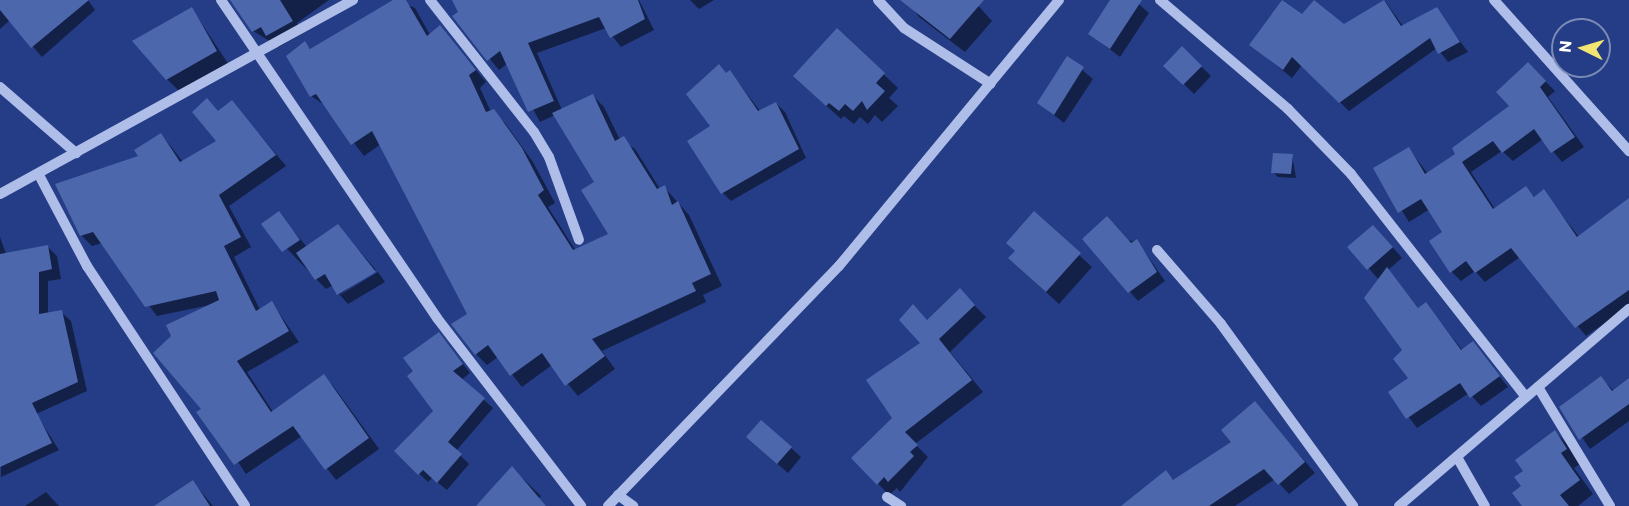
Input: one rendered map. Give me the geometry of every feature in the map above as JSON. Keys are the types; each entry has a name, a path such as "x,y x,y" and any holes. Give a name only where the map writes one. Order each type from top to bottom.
{"street":[{"path":"221,0 260,54 437,318 581,506"},
{"path":"0,194 260,54 353,0"},
{"path":"430,0 539,141 579,240"},
{"path":"878,0 903,28 991,84"},
{"path":"608,506 839,267 1059,0"},
{"path":"1160,0 1288,109 1351,174 1526,397"},
{"path":"1494,0 1629,151"},
{"path":"0,87 76,153"},
{"path":"39,175 87,266 245,506"},
{"path":"1157,250 1221,324 1353,506"},
{"path":"1399,506 1629,309"},
{"path":"1538,387 1610,506"},
{"path":"1457,457 1485,506"},
{"path":"618,495 633,506"},
{"path":"887,497 901,506"}],"building":[{"path":"0,0 89,0 31,48 0,10"},
{"path":"230,0 280,0 293,21 266,36 261,27 252,32"},
{"path":"393,0 406,0 427,36 440,25 476,70 469,75 486,112 494,109 522,148 544,190 538,195 573,250 608,234 581,190 594,182 552,113 593,94 615,141 624,136 657,189 665,185 672,205 678,201 711,274 692,283 696,291 592,339 605,356 565,386 542,353 510,376 488,345 475,355 451,324 467,314 372,131 351,145 316,94 310,97 286,56 305,41 310,49"},
{"path":"452,0 638,0 645,19 610,38 599,17 528,43 554,101 528,112 500,51 487,61 452,16 458,12"},
{"path":"900,0 984,0 950,39"},
{"path":"1110,0 1142,0 1110,49 1088,34"},
{"path":"1282,0 1302,14 1314,0 1344,24 1384,0 1401,26 1437,7 1460,42 1438,54 1430,38 1339,103 1292,57 1283,70 1249,45"},
{"path":"192,7 217,51 166,80 132,41"},
{"path":"837,28 885,73 876,83 885,91 867,110 862,101 853,111 845,104 839,111 829,103 826,106 793,76"},
{"path":"1182,46 1202,66 1183,85 1163,66"},
{"path":"1067,56 1084,67 1054,115 1037,103"},
{"path":"1528,62 1546,81 1540,87 1575,137 1551,153 1534,129 1502,153 1493,141 1462,162 1493,209 1526,186 1534,197 1544,189 1577,237 1629,198 1629,290 1575,328 1511,248 1475,273 1466,261 1450,273 1429,241 1442,232 1421,199 1398,213 1373,168 1409,147 1425,174 1455,154 1452,148 1509,106 1496,92"},
{"path":"719,64 726,73 730,70 758,111 776,102 799,149 721,194 687,141 710,126 686,94"},
{"path":"207,98 218,111 232,100 276,155 219,195 241,237 224,246 256,311 272,301 289,331 237,361 271,412 324,374 369,438 325,470 293,426 234,465 196,412 201,409 153,353 171,336 166,325 219,300 216,291 145,307 93,232 80,236 55,184 138,156 134,150 161,133 180,162 216,141 192,112"},
{"path":"1273,153 1293,154 1291,174 1271,173"},
{"path":"279,211 300,240 282,252 261,224"},
{"path":"1034,211 1081,253 1046,292 1008,258 1015,251 1006,243"},
{"path":"1107,216 1131,243 1137,239 1157,272 1128,293 1082,239"},
{"path":"338,224 376,272 337,295 325,274 315,280 296,253"},
{"path":"1373,225 1393,247 1367,270 1347,247"},
{"path":"48,245 52,269 39,272 39,314 62,310 78,382 32,403 52,443 0,467 0,254"},
{"path":"1387,267 1418,308 1426,302 1461,350 1473,341 1500,376 1470,398 1460,383 1406,419 1388,392 1408,378 1393,359 1402,350 1364,298"},
{"path":"960,288 975,305 939,339 972,380 905,432 918,445 910,452 914,456 888,482 884,477 877,485 851,458 892,418 866,380 920,343 899,320 913,304 927,320"},
{"path":"439,332 463,364 453,371 485,398 448,442 462,454 437,483 423,470 418,475 394,451 433,411 407,376 413,371 403,358"},
{"path":"1601,376 1612,391 1629,378 1629,404 1579,440 1559,407"},
{"path":"1255,401 1305,462 1278,485 1264,469 1209,506 1121,506 1166,470 1173,480 1231,442 1221,430"},
{"path":"761,420 792,447 777,464 746,437"},
{"path":"1555,430 1567,449 1561,453 1580,480 1560,495 1569,506 1522,506 1512,493 1521,486 1514,477 1523,471 1515,460"},
{"path":"512,466 546,506 476,506 492,488"},
{"path":"193,480 210,506 154,506"}]}
